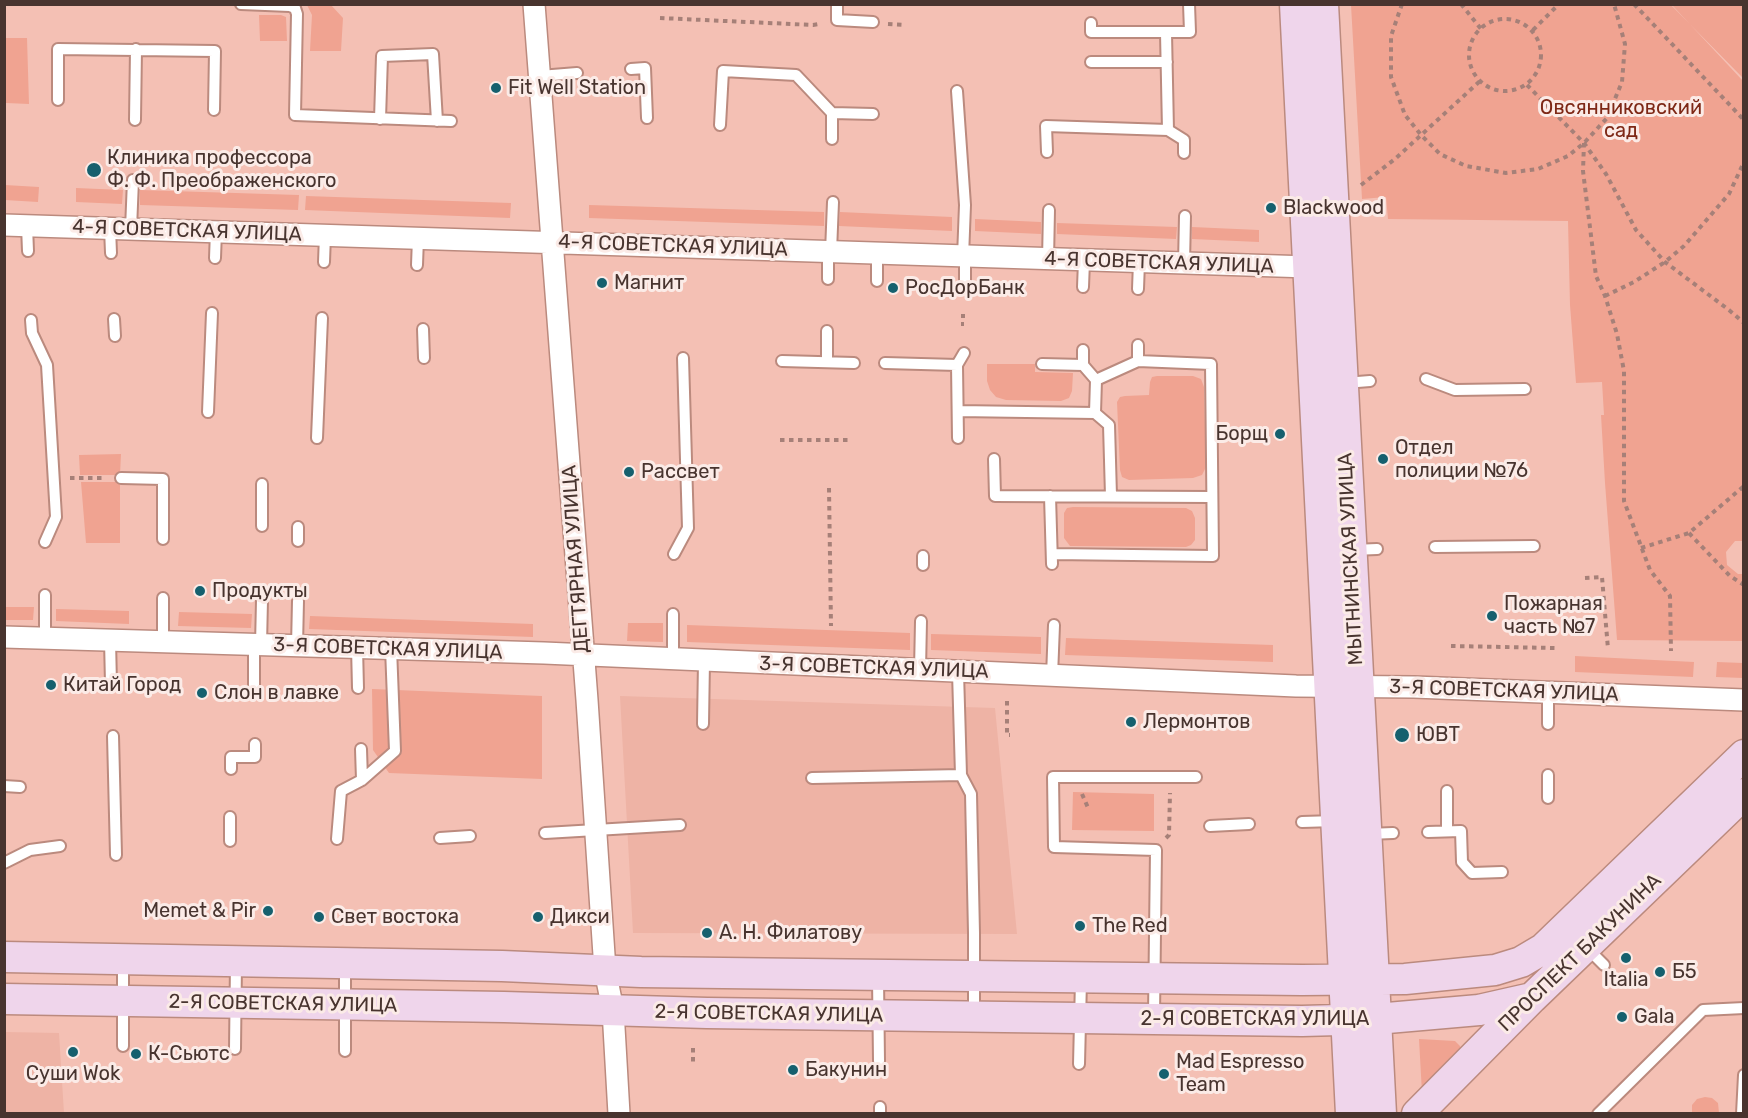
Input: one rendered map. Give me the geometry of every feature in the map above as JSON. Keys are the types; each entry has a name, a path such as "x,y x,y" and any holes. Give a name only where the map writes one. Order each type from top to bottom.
{"street":[{"name":"ДЕГТЯРНАЯ УЛИЦА","path":"534,4 605,970 613,1010 619,1113"},
{"name":"МЫТНИНСКАЯ УЛИЦА","path":"1295,4 1309,267 1337,383"},
{"name":"МЫТНИНСКАЯ УЛИЦА","path":"1323,4 1339,280 1337,383 1345,550 1344,687 1356,828 1359,980 1346,1020 1351,1113"},
{"name":"4-Я СОВЕТСКАЯ УЛИЦА","path":"4,225 1309,267 1339,280"},
{"name":"3-Я СОВЕТСКАЯ УЛИЦА","path":"4,637 391,648 1052,676 1743,700"},
{"name":"ПРОСПЕКТ БАКУНИНА","path":"1417,1113 1532,998 1582,943 1743,754"},
{"name":"ПРОСПЕКТ БАКУНИНА","path":"1521,962 1543,949 1582,943 1743,794"},
{"name":"2-Я СОВЕТСКАЯ УЛИЦА","path":"4,957 345,963 641,972 1359,980 1415,978 1495,970 1521,962"},
{"name":"МЫТНИНСКАЯ УЛИЦА","path":"1359,980 1376,1019 1381,1113"},
{"name":"2-Я СОВЕТСКАЯ УЛИЦА","path":"4,999 974,1017 1346,1020 1479,1010 1532,998"}],"lane":[{"path":"241,4 295,8 297,14 295,115 451,122"},
{"path":"837,4 837,20 873,22"},
{"path":"1091,23 1091,32 1190,32 1189,4"},
{"path":"1166,33 1168,130"},
{"path":"58,100 58,49 215,51 214,110"},
{"path":"135,120 136,49"},
{"path":"380,119 382,56 434,54 437,121"},
{"path":"1091,62 1167,62"},
{"path":"631,69 645,68 647,118"},
{"path":"720,125 723,71 796,75 832,113 873,114"},
{"path":"540,76 577,73"},
{"path":"957,91 965,205 965,284"},
{"path":"831,139 832,113"},
{"path":"1047,153 1046,126 1168,130 1184,140 1184,153"},
{"path":"131,229 133,180"},
{"path":"828,279 833,202"},
{"path":"1047,260 1049,210"},
{"path":"1184,264 1185,216"},
{"path":"27,226 28,250"},
{"path":"110,228 111,253"},
{"path":"215,258 216,231"},
{"path":"324,262 325,235"},
{"path":"417,265 418,238"},
{"path":"877,254 877,281"},
{"path":"1083,261 1083,287"},
{"path":"1138,289 1139,262"},
{"path":"208,412 212,313"},
{"path":"317,438 322,318"},
{"path":"114,319 115,336"},
{"path":"31,320 32,333 47,365 56,517 45,542"},
{"path":"423,329 424,358"},
{"path":"827,331 827,362"},
{"path":"1138,345 1138,361"},
{"path":"1083,350 1083,365 1096,380 1095,413"},
{"path":"958,438 957,365 964,353"},
{"path":"674,554 688,528 683,358"},
{"path":"782,361 854,363"},
{"path":"1050,496 1052,559 1213,556 1211,364 1138,361 1096,380"},
{"path":"885,363 957,365"},
{"path":"1042,364 1083,365"},
{"path":"1426,379 1455,390 1526,389"},
{"path":"958,411 1095,413 1109,425 1111,496"},
{"path":"994,459 995,496 1212,497"},
{"path":"121,478 163,479 163,540"},
{"path":"262,484 262,526"},
{"path":"298,527 298,541"},
{"path":"1435,547 1534,546"},
{"path":"45,595 45,638"},
{"path":"163,598 163,642"},
{"path":"254,685 262,600"},
{"path":"297,646 298,601"},
{"path":"673,660 674,614"},
{"path":"920,670 921,621"},
{"path":"1052,676 1054,625"},
{"path":"110,640 111,684"},
{"path":"357,647 358,688"},
{"path":"336,839 341,791 362,780 395,751 391,648"},
{"path":"703,724 704,661"},
{"path":"958,672 961,775 971,794 974,1017"},
{"path":"1548,693 1548,724"},
{"path":"113,736 116,855"},
{"path":"231,769 231,757 255,757 255,744"},
{"path":"361,749 362,780"},
{"path":"812,778 961,775"},
{"path":"1548,775 1548,798"},
{"path":"1154,1019 1156,850 1054,847 1053,777 1196,777"},
{"path":"4,786 20,787"},
{"path":"1447,791 1447,831"},
{"path":"230,818 230,841"},
{"path":"1302,822 1356,828"},
{"path":"544,833 680,825"},
{"path":"1210,826 1249,825"},
{"path":"1428,832 1461,831 1462,862 1472,873 1502,872"},
{"path":"440,838 470,836"},
{"path":"4,863 30,850 60,846"},
{"path":"123,959 123,1046"},
{"path":"235,1049 236,962"},
{"path":"345,963 345,1051"},
{"path":"878,974 879,1061"},
{"path":"1079,1064 1081,977"},
{"path":"1598,1113 1702,1010 1743,1008"},
{"path":"1666,1028 1675,1037"},
{"path":"1742,1113 1743,1075"}],"path":[{"path":"1402,4 1391,36 1391,77 1405,115 1420,135 1440,153 1466,166 1506,173 1538,169 1568,156 1584,143 1607,118 1622,82 1625,44 1614,4"},
{"path":"1461,4 1481,29"},
{"path":"1533,30 1559,4"},
{"path":"1634,4 1743,120"},
{"path":"660,18 739,19 813,25 837,20"},
{"path":"1502,19 1514,20 1533,30 1542,54 1540,66 1527,85 1504,92 1492,89 1474,74 1469,50 1473,38 1481,29 1491,22 1502,19"},
{"path":"1361,185 1395,159 1480,81"},
{"path":"1527,85 1584,143 1606,174 1636,230 1665,262 1743,323"},
{"path":"1584,143 1582,171 1596,276 1617,334 1624,372 1624,501 1650,570 1670,596 1671,651"},
{"path":"1605,296 1634,282 1665,262 1684,246 1729,194 1743,162"},
{"path":"828,432 828,440"},
{"path":"780,440 850,440"},
{"path":"81,478 121,478"},
{"path":"1640,548 1689,533 1743,486"},
{"path":"829,488 831,626"},
{"path":"1689,533 1730,576 1743,585"},
{"path":"1585,578 1602,577 1608,649"},
{"path":"1452,646 1555,648"},
{"path":"1006,701 1007,735 1010,735"},
{"path":"1156,850 1169,835 1171,777"},
{"path":"693,1048 693,1062"}],"shaded area":[{"path":"620,696 995,708 1017,934 633,933"},
{"path":"5,1032 59,1033 64,1113 5,1113"}],"green space":[{"path":"1674,4 1743,5 1743,78 1672,6"},
{"path":"307,5 331,5 343,18 341,51 310,51 312,15"},
{"name":"Овсянниковский сад","path":"1351,5 1672,5 1743,81 1744,541 1735,541 1726,552 1727,565 1738,574 1743,574 1743,641 1617,640 1601,415 1604,415 1602,382 1576,383 1570,305 1568,221 1388,219 1386,197 1362,199"},
{"path":"259,15 286,17 287,41 260,41"},
{"path":"5,38 27,38 29,104 6,103"},
{"path":"5,185 39,187 38,202 5,200"},
{"path":"76,188 123,190 122,204 76,202"},
{"path":"140,190 299,195 298,210 140,205"},
{"path":"306,196 511,203 510,218 305,210"},
{"path":"589,205 824,212 824,226 589,218"},
{"path":"840,212 952,217 952,231 839,226"},
{"path":"975,219 1041,222 1041,234 975,231"},
{"path":"1057,223 1177,227 1176,239 1057,234"},
{"path":"1192,227 1259,230 1259,242 1192,239"},
{"path":"987,364 1035,364 1035,372 1073,373 1072,391 1069,398 1061,401 1006,400 996,397 987,381"},
{"path":"1193,376 1201,379 1204,387 1206,467 1202,475 1193,478 1129,480 1122,477 1117,402 1120,397 1149,395 1152,377"},
{"path":"121,454 120,475 80,475 79,455"},
{"path":"81,482 120,482 120,543 86,543"},
{"path":"1067,508 1186,508 1192,511 1195,518 1195,540 1186,547 1070,546 1064,538 1064,513"},
{"path":"5,607 34,607 33,620 5,620"},
{"path":"56,609 129,611 129,624 56,621"},
{"path":"179,612 252,614 251,628 178,626"},
{"path":"310,616 533,624 533,637 309,629"},
{"path":"628,623 663,623 663,642 627,641"},
{"path":"687,625 910,633 910,650 687,642"},
{"path":"931,634 1041,637 1041,654 931,650"},
{"path":"1066,638 1273,645 1273,662 1065,655"},
{"path":"1575,656 1694,662 1693,677 1575,672"},
{"path":"1717,662 1743,663 1743,678 1716,677"},
{"path":"372,689 542,696 542,779 389,773 373,750"},
{"path":"1073,792 1154,794 1154,831 1072,830"},
{"path":"1419,1039 1455,1041 1462,1053 1422,1093"},
{"path":"1712,1098 1718,1103 1719,1113 1692,1113 1692,1105 1697,1099"}],"place":[{"name":"Fit Well Station","path":"496,88"},
{"name":"Клиника профессора Ф. Ф. Преображенского","path":"94,170"},
{"name":"Blackwood","path":"1271,208"},
{"name":"Магнит","path":"602,283"},
{"name":"РосДорБанк","path":"893,288"},
{"name":"Борщ","path":"1280,434"},
{"name":"Отдел полиции №76","path":"1383,459"},
{"name":"Рассвет","path":"629,472"},
{"name":"Продукты","path":"200,591"},
{"name":"Пожарная часть №7","path":"1492,616"},
{"name":"Китай Город","path":"51,685"},
{"name":"Слон в лавке","path":"202,693"},
{"name":"Лермонтов","path":"1131,722"},
{"name":"ЮВТ","path":"1402,735"},
{"name":"Memet & Pir","path":"268,911"},
{"name":"Свет востока","path":"319,917"},
{"name":"Дикси","path":"538,917"},
{"name":"The Red","path":"1080,926"},
{"name":"А. Н. Филатову","path":"707,933"},
{"name":"Italia","path":"1626,958"},
{"name":"Б5","path":"1660,972"},
{"name":"Gala","path":"1622,1017"},
{"name":"Суши Wok","path":"73,1052"},
{"name":"К-Сьютс","path":"136,1054"},
{"name":"Бакунин","path":"793,1070"},
{"name":"Mad Espresso Team","path":"1164,1074"}]}
